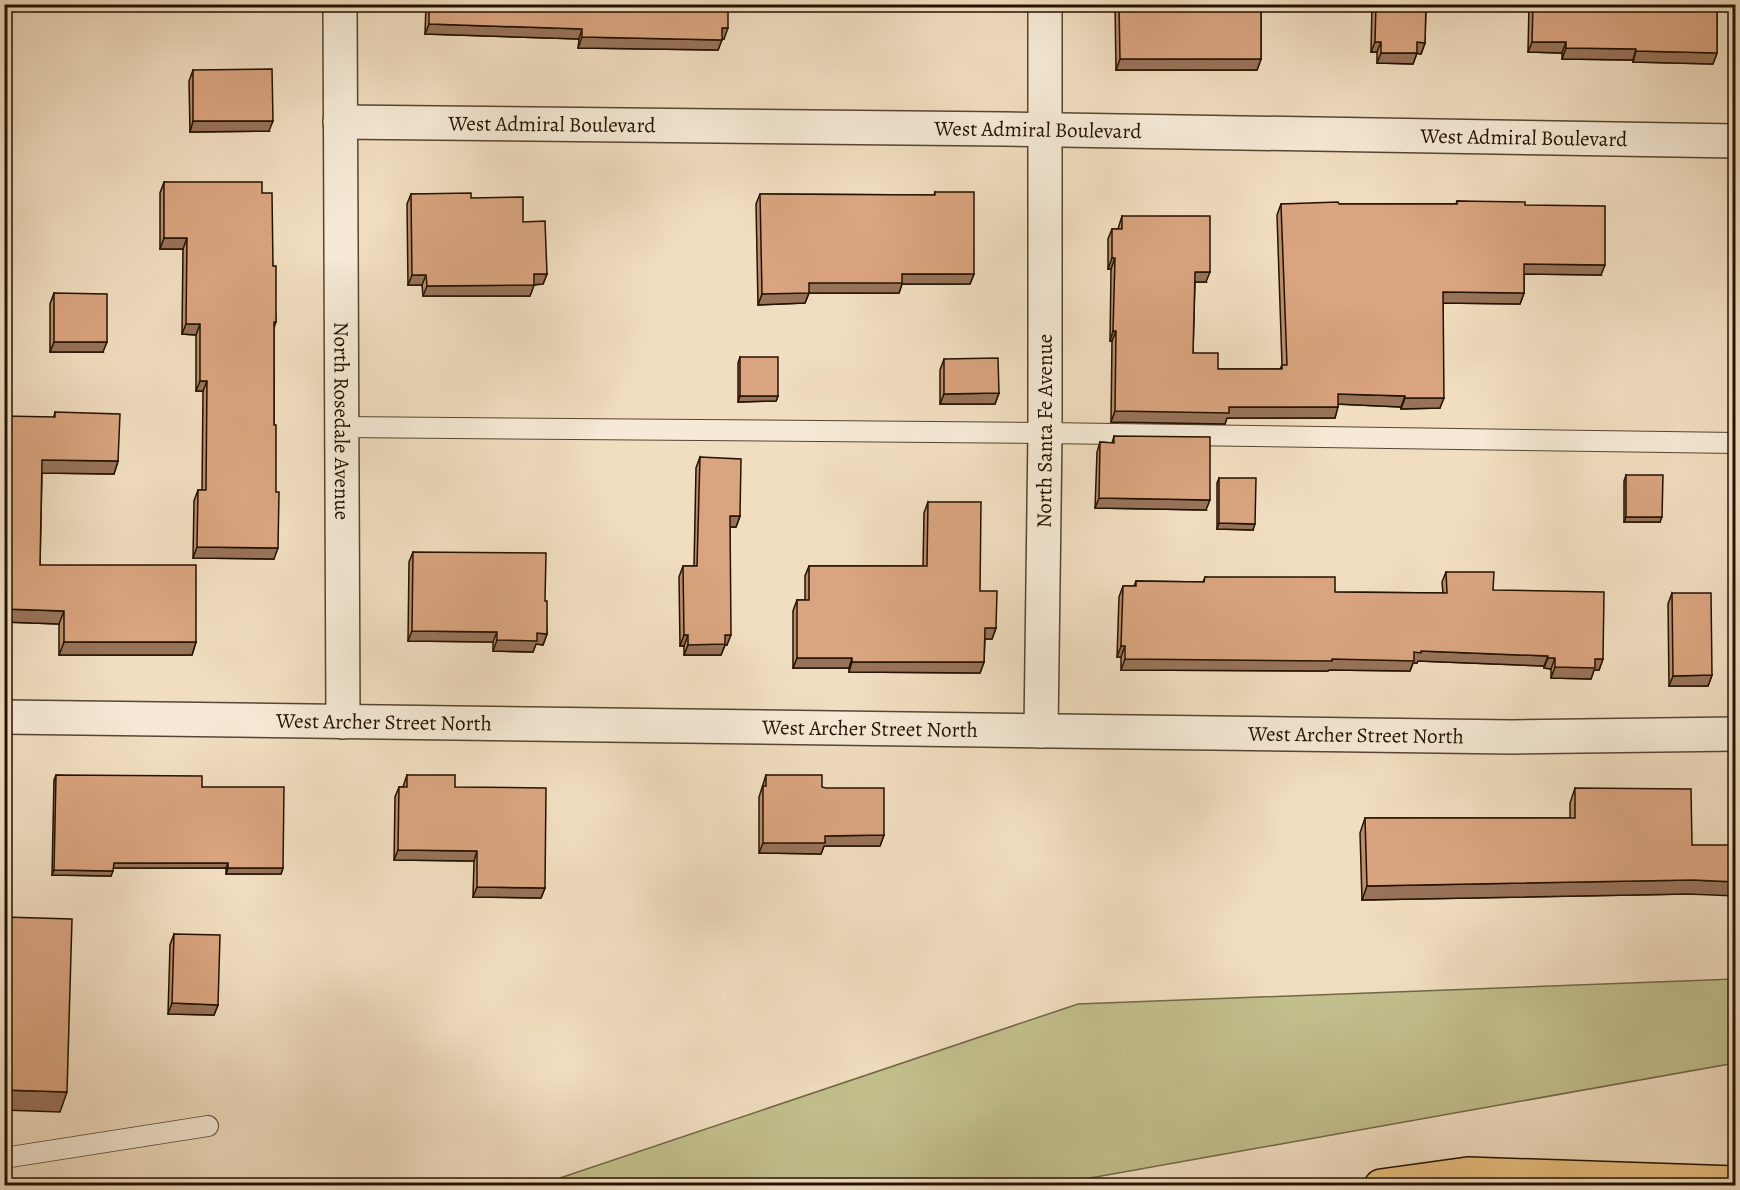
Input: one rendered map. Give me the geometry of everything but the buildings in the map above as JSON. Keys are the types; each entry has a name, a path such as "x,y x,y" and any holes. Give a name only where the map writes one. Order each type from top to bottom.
{"highway":[{"path":"1381,1185 1468,1174 1736,1183"}],"street":[{"name":"North Rosedale Avenue","path":"340,4 343,722"},
{"name":"North Santa Fe Avenue","path":"1041,731 1046,433 1045,4"},
{"name":"West Admiral Boulevard","path":"340,122 1736,141"},
{"name":"West Archer Street North","path":"4,717 1512,737 1736,734"}],"lane":[{"path":"341,427 1736,442"},
{"path":"4,1158 208,1126"}],"shaded area":[{"path":"1735,979 1735,1063 1051,1185 539,1185 1078,1004"}]}
